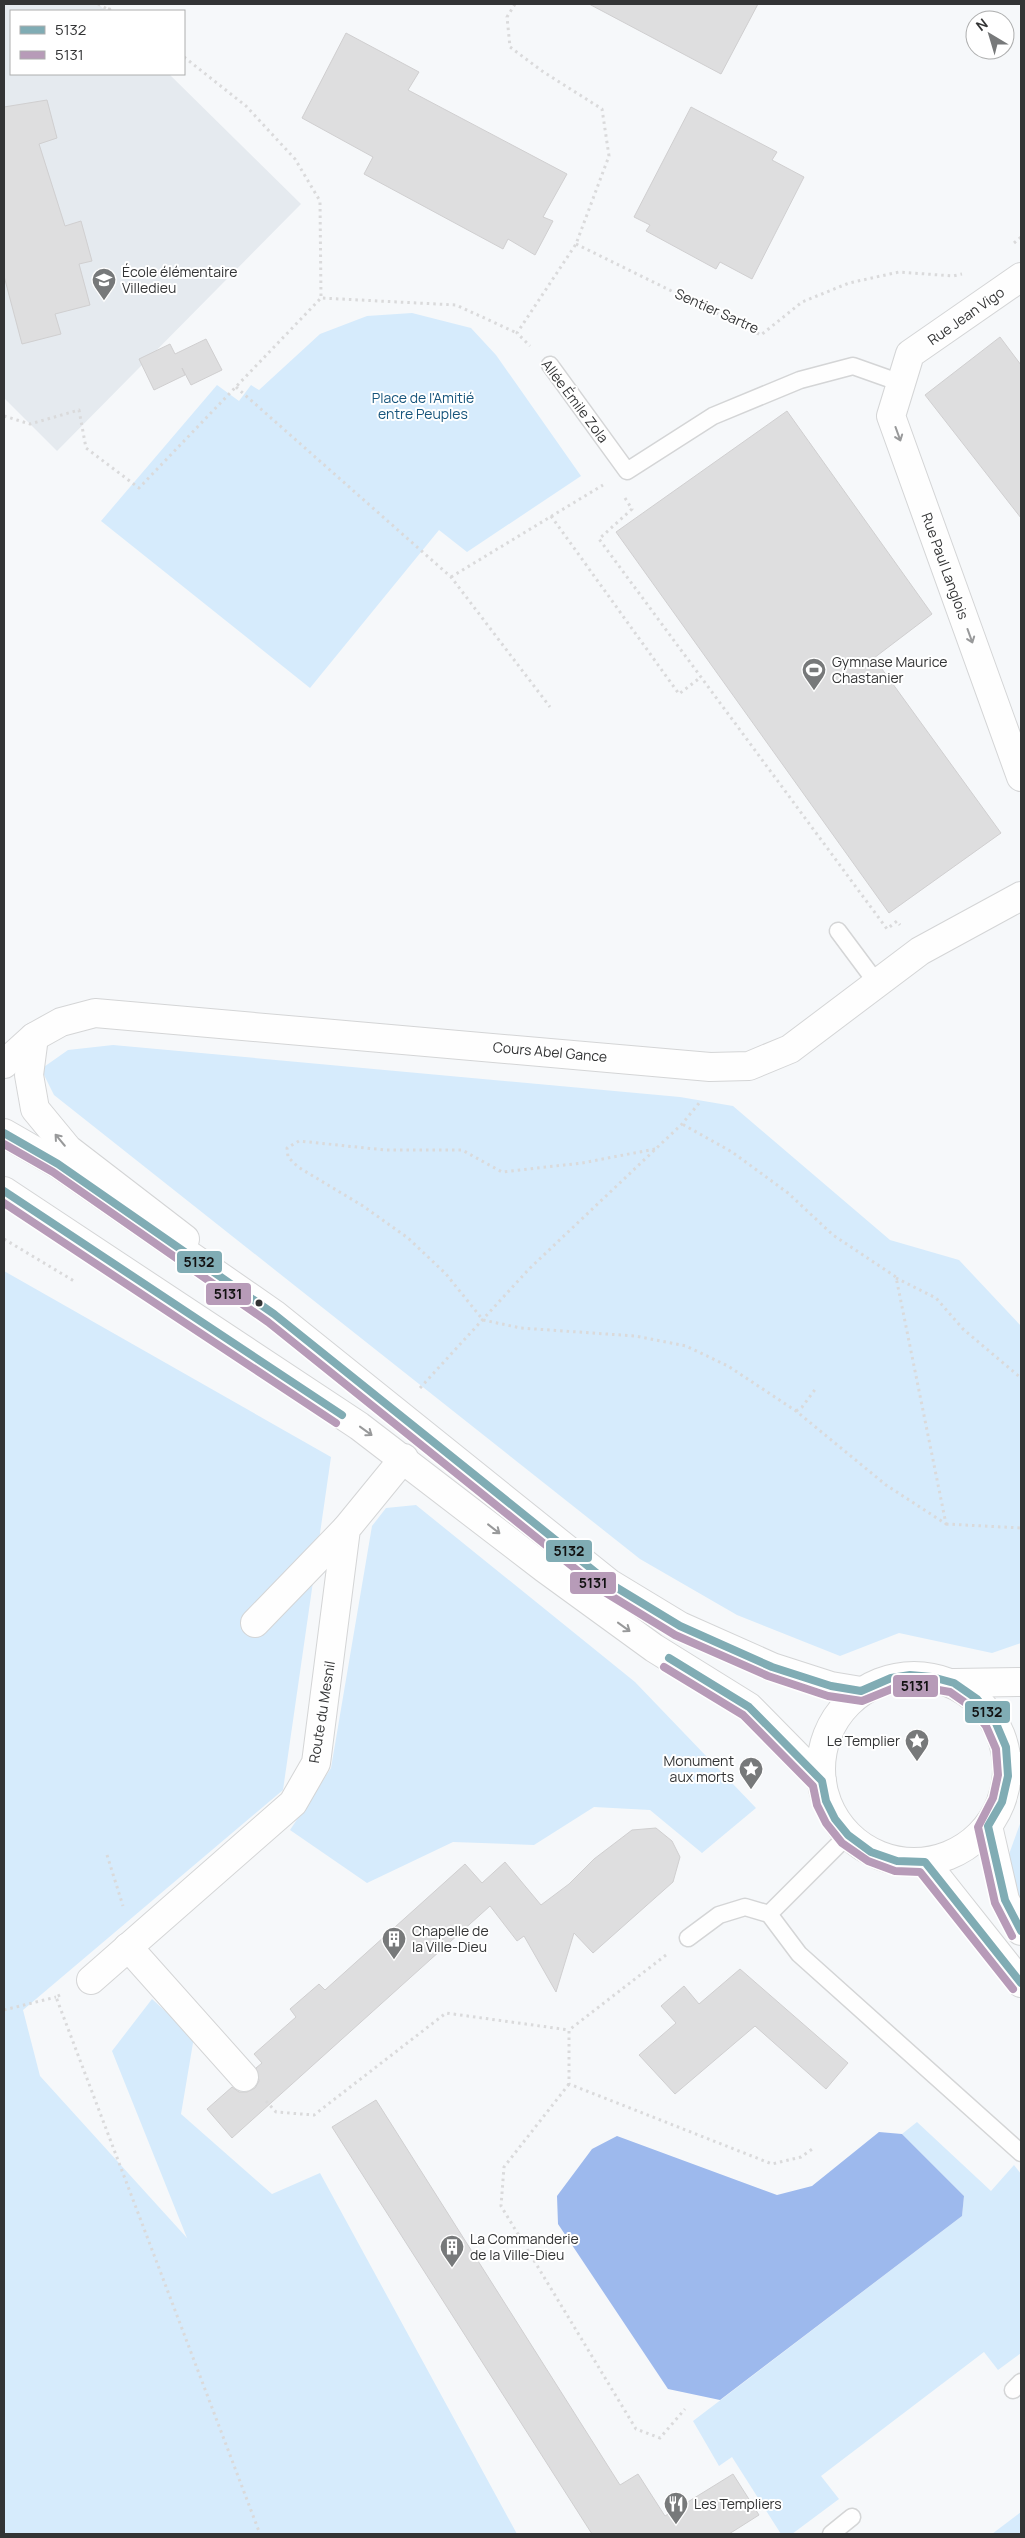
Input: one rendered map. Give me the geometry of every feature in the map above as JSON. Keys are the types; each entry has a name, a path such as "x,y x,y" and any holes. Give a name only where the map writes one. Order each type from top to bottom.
{"street":[{"name":"Rue Jean Vigo","path":"910,354 1021,277"},
{"name":"Rue Paul Langlois","path":"910,354 891,416 1021,778"},
{"name":"Cours Abel Gance","path":"4,1064 34,1037 61,1022 95,1014 710,1067 749,1066 790,1049 876,982 920,951 1021,896"},
{"path":"34,1037 29,1075 35,1110 68,1149 152,1212 274,1314 609,1583 680,1626 772,1667 831,1686 862,1691"},
{"path":"4,1133 58,1164 274,1314"},
{"path":"4,1191 359,1426 404,1458 544,1568 654,1648 749,1707 822,1782"},
{"path":"255,1623 346,1529 404,1458"},
{"name":"Route du Mesnil","path":"91,1980 293,1803 316,1763 346,1529"},
{"path":"954,1683 977,1699 995,1721 1006,1747 1015,1771 1002,1802 988,1826 970,1843 949,1856 925,1862 897,1861 871,1852 848,1835 835,1819 826,1801 822,1782 822,1755 829,1730 844,1707 862,1691 891,1678 910,1675 932,1677 954,1683 1021,1682"},
{"path":"988,1826 1004,1900 1021,1931"},
{"path":"925,1862 1021,1983"},
{"path":"128,1947 244,2077"}],"lane":[{"name":"Allée Émile Zola","path":"550,365 620,474"},
{"path":"620,474 713,416 800,380 853,366 901,383"},
{"path":"838,932 876,982"},
{"path":"769,1914 848,1835"},
{"path":"688,1938 719,1915 745,1907 769,1914 799,1954 1021,2153"},
{"path":"831,2534 852,2517"}],"path":[{"path":"515,4 507,16 510,47 542,71 602,109 609,156 576,244 517,333"},
{"path":"4,416 30,424 79,410 86,448 139,488 321,298 320,201 295,159 246,106 185,58"},
{"path":"1007,248 1021,237"},
{"name":"Sentier Sartre","path":"576,244 761,335 802,302 848,283 899,272 953,276 970,272"},
{"name":"Allée Émile Zola","path":"321,298 456,305 517,333 550,365"},
{"path":"236,387 451,577 550,707"},
{"path":"451,577 620,474 632,509 599,539 887,929"},
{"path":"551,516 679,694 701,677"},
{"path":"418,1389 529,1270 682,1124 710,1089 710,1067"},
{"path":"682,1124 732,1152 788,1193 833,1235 896,1277 936,1298 963,1329 1021,1378"},
{"path":"655,1149 582,1163 502,1172 462,1150 385,1150 300,1141 287,1148 288,1157 298,1167 363,1206 408,1238 446,1274 482,1320 521,1328 634,1336 686,1346 728,1366 796,1412 886,1485 946,1524 1021,1528"},
{"path":"896,1277 946,1524"},
{"path":"796,1412 802,1408 818,1388"},
{"path":"107,1855 122,1898 128,1947"},
{"path":"244,2077 276,2112 314,2115 446,2013 569,2030 688,1938"},
{"path":"4,2010 56,1997 91,1980"},
{"path":"56,1997 260,2534"},
{"path":"569,2030 569,2084 504,2167 501,2206 636,2429 660,2438 685,2409"},
{"path":"569,2084 772,2164 801,2157 815,2147"}],"shaded area":[{"name":"École élémentaire Villedieu","path":"4,4 98,4 105,10 10,10 10,75 170,75 301,204 57,451 4,398"}],"green space":[{"name":"Place de l'Amitié entre Peuples","path":"412,313 471,328 496,355 581,476 467,552 439,530 310,688 101,521 217,385 239,401 251,385 259,390 320,334 367,316"},
{"path":"113,1045 680,1097 733,1106 890,1240 959,1260 1021,1326 1021,1643 992,1653 899,1633 840,1656 737,1615 640,1559 54,1095 41,1069 68,1050"},
{"path":"4,1271 331,1457 283,1790 23,2010 40,2076 187,2238 112,2051 152,1999 194,2037 181,2114 272,2194 320,2173 517,2534 4,2534"},
{"path":"416,1505 635,1682 756,1808 702,1853 650,1810 594,1807 534,1845 453,1842 367,1883 290,1830 331,1768 372,1526 386,1508"},
{"path":"1021,1821 1021,1911 1008,1857"},
{"path":"917,2122 991,2191 1014,2165 1021,2174 1021,2353 998,2370 984,2352 821,2476 839,2499 792,2534 781,2534 732,2457 719,2466 693,2421 962,2216 964,2196 902,2134"},
{"path":"1021,2512 1021,2534 992,2534"}],"water":[{"path":"879,2132 902,2134 964,2196 962,2216 720,2400 668,2389 558,2224 557,2196 592,2149 617,2136 777,2195 812,2186"}],"building":[{"path":"589,4 758,4 721,74"},
{"path":"346,33 419,72 408,90 567,174 543,217 553,221 535,255 508,239 503,249 364,174 373,157 302,118"},
{"path":"47,100 57,138 39,144 65,226 81,221 92,261 79,264 90,305 55,314 61,334 22,344 4,276 4,107"},
{"path":"691,107 777,152 772,160 804,177 752,279 720,262 716,269 646,231 650,225 634,217"},
{"path":"1000,337 1021,365 1021,518 925,395"},
{"path":"206,339 222,370 191,385 182,368 185,375 154,390 139,359 170,344 175,354"},
{"name":"Gymnase Maurice Chastanier","path":"787,411 932,614 874,658 1001,833 889,913 616,532"},
{"name":"Chapelle de la Ville-Dieu","path":"656,1828 672,1841 680,1857 673,1882 593,1953 574,1933 556,1992 524,1936 517,1941 490,1906 232,2138 207,2109 232,2087 239,2092 247,2092 255,2088 259,2081 256,2068 262,2063 254,2054 296,2017 290,2009 319,1984 325,1990 465,1864 482,1883 505,1862 541,1905 569,1884 594,1859 632,1830"},
{"path":"740,1969 848,2063 826,2089 755,2026 675,2094 639,2055 676,2023 661,2006 684,1986 699,2004"},
{"name":"La Commanderie de la Ville-Dieu","path":"376,2100 620,2485 638,2474 665,2516 733,2474 759,2515 729,2534 592,2534 332,2127"}],"transit line":[{"name":"5132","path":"4,1133 58,1164 274,1314 609,1583 680,1626 772,1667 831,1686 861,1691 891,1678 910,1675 932,1677 954,1683 977,1699 995,1721 1006,1747 1008,1776 1002,1802 988,1826 1005,1900 1021,1931"},
{"name":"5131","path":"4,1144 53,1172 268,1322 603,1591 675,1635 768,1676 828,1696 862,1701 894,1688 910,1685 950,1692 970,1706 986,1726 996,1749 998,1775 993,1798 978,1827 995,1903 1012,1936"},
{"name":"5132","path":"4,1191 342,1415"},
{"name":"5131","path":"4,1203 336,1423"},
{"name":"5132","path":"669,1658 749,1707 822,1781 826,1801 835,1819 848,1835 871,1852 897,1861 925,1862 1021,1983"},
{"name":"5131","path":"664,1667 743,1715 813,1786 817,1805 826,1823 842,1843 868,1861 895,1871 920,1872 1013,1989"}],"place":[{"name":"École élémentaire Villedieu","path":"104,301"},
{"name":"Gymnase Maurice Chastanier","path":"814,691"},
{"name":"Le Templier","path":"917,1762"},
{"name":"Monument aux morts","path":"751,1790"},
{"name":"Chapelle de la Ville-Dieu","path":"394,1960"},
{"name":"La Commanderie de la Ville-Dieu","path":"452,2268"},
{"name":"Les Templiers","path":"676,2525"}]}
